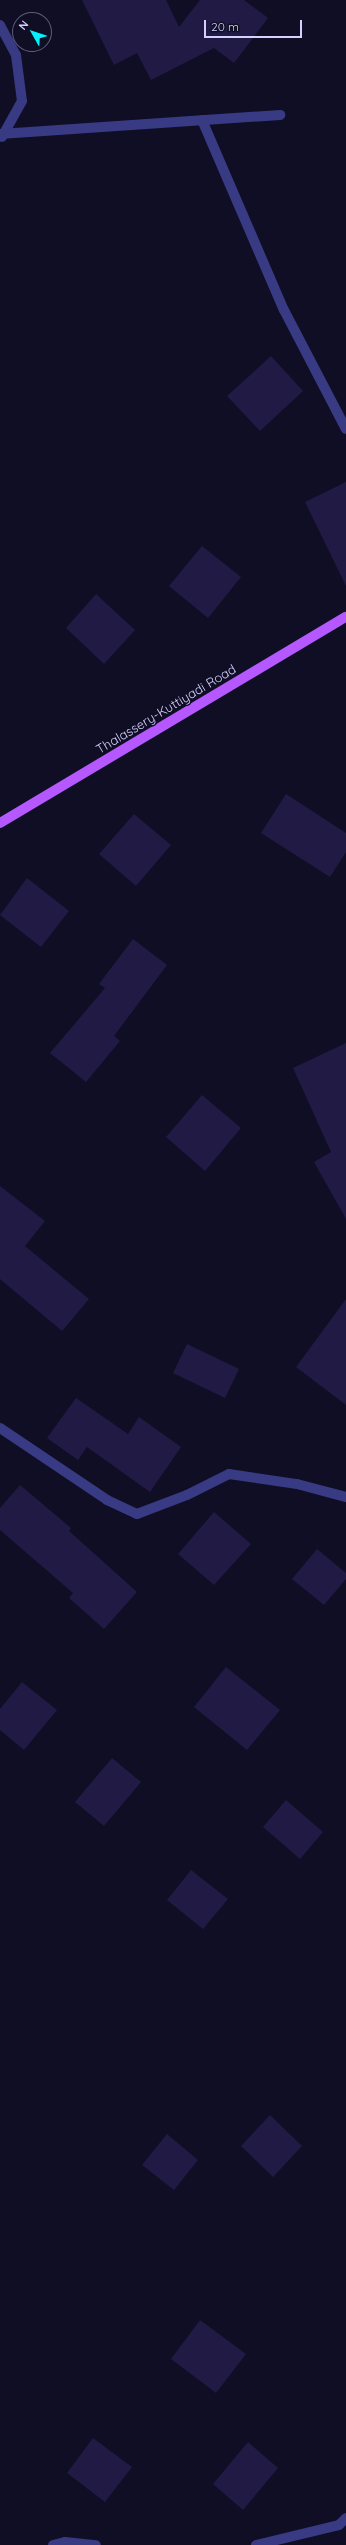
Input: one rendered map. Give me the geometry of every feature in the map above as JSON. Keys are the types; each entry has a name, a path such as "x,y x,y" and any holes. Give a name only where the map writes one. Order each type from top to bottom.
{"main road":[{"name":"Thalassery-Kuttiyadi Road","path":"0,823 346,617"}],"street":[{"path":"0,25 16,55 22,101 2,135"},
{"path":"2,135 280,115"},
{"path":"202,120 284,310 346,429"},
{"path":"0,1428 107,1500 137,1514 188,1495 230,1474 298,1484 346,1497"},
{"path":"256,2545 339,2525 346,2518"},
{"path":"52,2545 65,2542 96,2545"}],"building":[{"path":"82,0 166,0 179,27 200,0 244,0 268,18 234,63 214,48 151,80 137,53 114,65"},
{"path":"271,356 303,391 260,431 227,396"},
{"path":"346,482 346,586 305,502"},
{"path":"202,546 241,577 208,618 169,586"},
{"path":"96,594 135,630 104,664 66,628"},
{"path":"286,794 346,833 346,852 330,877 261,833"},
{"path":"134,814 171,845 136,886 99,854"},
{"path":"27,878 69,911 41,947 0,915"},
{"path":"133,939 167,965 114,1036 120,1041 86,1082 50,1053 105,988 99,984"},
{"path":"346,1043 346,1219 314,1162 331,1152 293,1068"},
{"path":"202,1095 241,1128 205,1171 166,1137"},
{"path":"0,1186 45,1221 25,1246 89,1299 62,1331 0,1279"},
{"path":"346,1299 346,1405 296,1367"},
{"path":"187,1344 239,1369 225,1398 173,1373"},
{"path":"76,1398 128,1434 139,1417 181,1447 150,1492 87,1447 78,1460 47,1438"},
{"path":"20,1485 71,1528 69,1531 137,1592 104,1629 69,1598 73,1593 0,1530 0,1508"},
{"path":"214,1512 251,1544 214,1585 178,1554"},
{"path":"317,1549 346,1573 346,1579 324,1605 292,1579"},
{"path":"226,1667 280,1710 247,1750 194,1707"},
{"path":"22,1682 57,1710 24,1750 0,1730 0,1709"},
{"path":"112,1758 141,1782 104,1826 75,1802"},
{"path":"286,1800 323,1832 300,1859 263,1827"},
{"path":"191,1870 228,1899 203,1929 167,1900"},
{"path":"270,2115 302,2146 273,2177 241,2146"},
{"path":"167,2134 198,2160 174,2190 142,2165"},
{"path":"200,2320 246,2354 216,2393 171,2359"},
{"path":"93,2438 132,2467 105,2502 67,2473"},
{"path":"248,2442 278,2468 243,2510 213,2484"}]}
